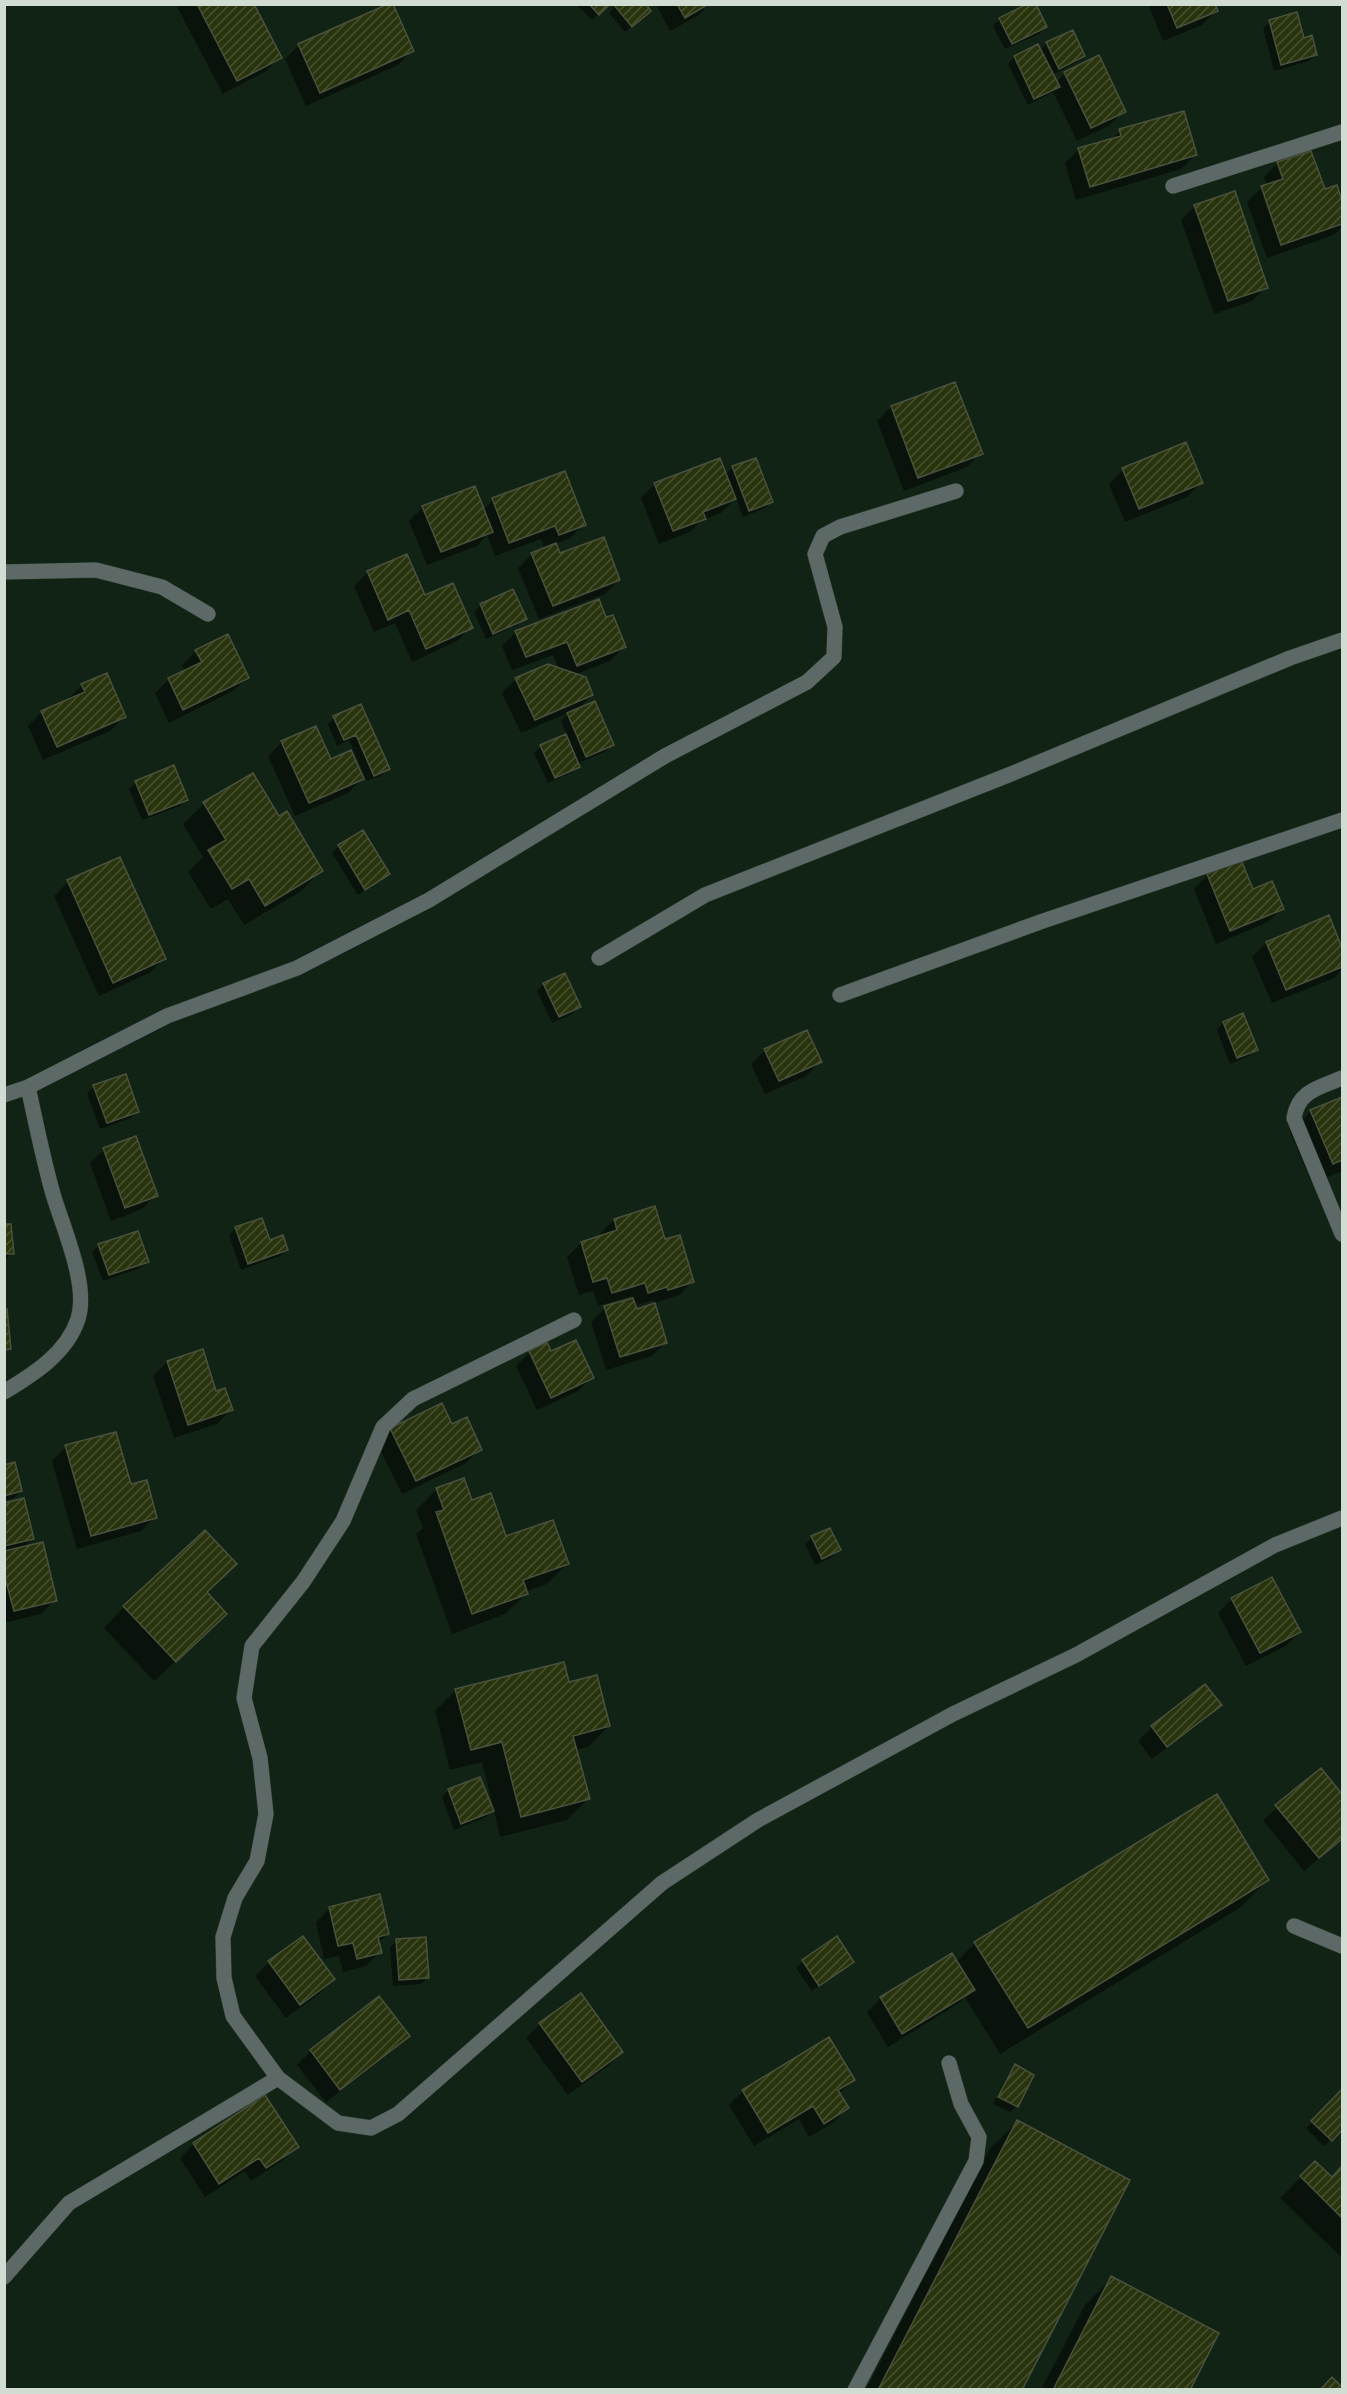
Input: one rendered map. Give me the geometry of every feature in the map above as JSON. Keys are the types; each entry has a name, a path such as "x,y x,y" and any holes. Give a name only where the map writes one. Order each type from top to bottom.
{"street":[{"path":"1173,186 1342,132"},
{"path":"4,1095 28,1087 167,1016 297,968 419,905 665,756 807,682 834,657 835,627 815,554 823,536 840,528 956,491"},
{"path":"4,572 96,570 162,587 208,614"},
{"path":"599,958 705,895 1011,774 1290,658 1342,640"},
{"path":"840,995 1043,921 1342,820"},
{"path":"1342,1078 1309,1092 1296,1105 1294,1118 1342,1234"},
{"path":"4,1392 38,1371 62,1347 78,1318 80,1279 52,1193 28,1087"},
{"path":"574,1320 413,1399 383,1427 344,1521 303,1582 252,1646 244,1698 260,1758 266,1814 257,1861 235,1898 223,1937 224,1978 233,2016 278,2078 338,2123 372,2128 398,2114 662,1883 758,1820 953,1714 1076,1655 1275,1545 1342,1518"},
{"path":"1294,1926 1342,1946"},
{"path":"855,2390 976,2161 979,2137 961,2104 948,2063"},
{"path":"4,2277 69,2203 278,2078"}],"building":[{"path":"197,4 254,4 282,58 237,81"},
{"path":"388,4 393,4 414,51 320,93 298,44"},
{"path":"589,4 610,4 599,15"},
{"path":"646,4 651,11 632,27 614,5"},
{"path":"677,4 709,4 685,18"},
{"path":"1027,4 1036,4 1047,27 1012,44 999,18"},
{"path":"1167,4 1215,4 1218,11 1177,28"},
{"path":"1297,12 1304,38 1312,35 1317,55 1281,65 1269,20"},
{"path":"1073,30 1085,56 1059,69 1046,42"},
{"path":"1038,44 1060,87 1034,99 1014,56"},
{"path":"1099,55 1126,112 1091,128 1064,72"},
{"path":"1184,111 1197,155 1090,187 1078,148 1121,136 1119,129"},
{"path":"1311,151 1325,189 1337,185 1342,201 1342,224 1281,245 1261,186 1283,179 1277,162"},
{"path":"1235,191 1268,288 1228,301 1194,205"},
{"path":"955,382 983,454 918,478 891,406"},
{"path":"1186,442 1203,483 1139,509 1122,468"},
{"path":"720,458 736,499 703,512 706,519 673,531 654,483"},
{"path":"756,458 773,502 749,511 732,466"},
{"path":"565,471 586,525 559,535 555,526 509,543 492,498"},
{"path":"475,486 493,532 441,552 422,506"},
{"path":"604,537 620,580 553,606 531,553 556,543 560,553"},
{"path":"407,554 425,595 453,583 473,628 426,649 409,610 388,620 367,571"},
{"path":"513,589 527,619 493,634 480,604"},
{"path":"599,599 606,617 613,615 626,647 577,666 567,642 526,657 515,631"},
{"path":"228,634 249,678 183,710 168,678 202,662 195,650"},
{"path":"548,664 586,677 593,695 535,720 515,678"},
{"path":"107,673 126,717 57,747 41,711 85,692 81,684"},
{"path":"595,701 614,745 586,757 567,713"},
{"path":"361,704 390,769 374,776 356,735 344,740 333,716"},
{"path":"316,726 331,759 351,750 364,779 309,803 281,741"},
{"path":"566,734 580,767 555,778 540,745"},
{"path":"174,765 188,800 149,815 135,781"},
{"path":"253,773 279,816 287,811 323,871 265,906 249,879 232,889 208,850 226,840 203,802"},
{"path":"363,830 390,874 365,890 338,845"},
{"path":"120,857 166,959 113,983 67,880"},
{"path":"1241,860 1253,889 1272,881 1284,909 1230,931 1207,874"},
{"path":"1329,915 1342,948 1342,967 1286,990 1266,942"},
{"path":"565,973 581,1007 559,1017 543,983"},
{"path":"1243,1013 1258,1050 1237,1058 1223,1022"},
{"path":"807,1030 822,1062 779,1081 764,1049"},
{"path":"126,1074 139,1112 107,1123 93,1085"},
{"path":"1342,1097 1342,1160 1333,1164 1310,1110"},
{"path":"136,1136 158,1196 125,1208 103,1148"},
{"path":"655,1206 665,1239 680,1235 694,1282 648,1293 645,1283 612,1293 607,1278 593,1282 581,1242 617,1230 614,1219"},
{"path":"262,1218 270,1240 283,1235 288,1250 248,1264 235,1227"},
{"path":"4,1224 11,1224 14,1254 4,1254"},
{"path":"138,1231 149,1262 109,1275 98,1244"},
{"path":"633,1298 637,1309 655,1303 667,1343 620,1357 604,1306"},
{"path":"4,1309 7,1309 11,1349 4,1350"},
{"path":"576,1340 594,1378 551,1398 529,1351 547,1342 551,1351"},
{"path":"203,1349 216,1391 225,1388 233,1410 188,1425 167,1361"},
{"path":"442,1403 452,1424 467,1417 482,1450 416,1481 390,1428"},
{"path":"116,1432 131,1484 147,1480 157,1518 91,1536 65,1445"},
{"path":"15,1462 22,1491 4,1496 4,1465"},
{"path":"464,1478 472,1500 491,1493 506,1536 553,1520 569,1564 523,1580 528,1594 472,1614 436,1512 444,1510 436,1488"},
{"path":"24,1498 34,1539 4,1546 4,1503"},
{"path":"830,1528 841,1550 822,1559 811,1536"},
{"path":"205,1530 237,1564 207,1592 227,1614 176,1662 123,1606"},
{"path":"43,1542 57,1601 14,1611 4,1574 4,1551"},
{"path":"1272,1577 1301,1632 1260,1653 1231,1598"},
{"path":"564,1662 569,1682 597,1675 610,1726 573,1736 590,1799 521,1817 502,1742 471,1750 455,1689"},
{"path":"1205,1684 1222,1705 1167,1747 1151,1726"},
{"path":"1321,1768 1342,1794 1342,1839 1319,1858 1275,1805"},
{"path":"480,1777 494,1811 461,1824 448,1789"},
{"path":"1217,1794 1269,1880 1028,2028 974,1942"},
{"path":"380,1894 389,1934 378,1937 382,1953 357,1959 353,1943 338,1946 329,1907"},
{"path":"303,1936 335,1979 300,2005 268,1961"},
{"path":"837,1936 854,1962 819,1986 802,1960"},
{"path":"426,1937 429,1978 399,1980 396,1939"},
{"path":"952,1953 975,1990 902,2034 880,1997"},
{"path":"581,1993 623,2052 582,2082 539,2023"},
{"path":"379,1996 410,2036 340,2090 310,2050"},
{"path":"829,2037 855,2080 838,2090 849,2108 824,2124 813,2106 768,2133 742,2090"},
{"path":"1015,2064 1034,2075 1018,2107 998,2097"},
{"path":"1342,2089 1342,2130 1332,2141 1311,2121"},
{"path":"265,2095 299,2147 266,2168 259,2158 219,2184 193,2143"},
{"path":"1017,2120 1130,2180 1022,2390 878,2390"},
{"path":"1315,2161 1332,2177 1342,2166 1342,2218 1300,2176"},
{"path":"1111,2276 1219,2333 1190,2390 1053,2390"},
{"path":"1332,2377 1342,2387 1342,2390 1320,2390"}]}
